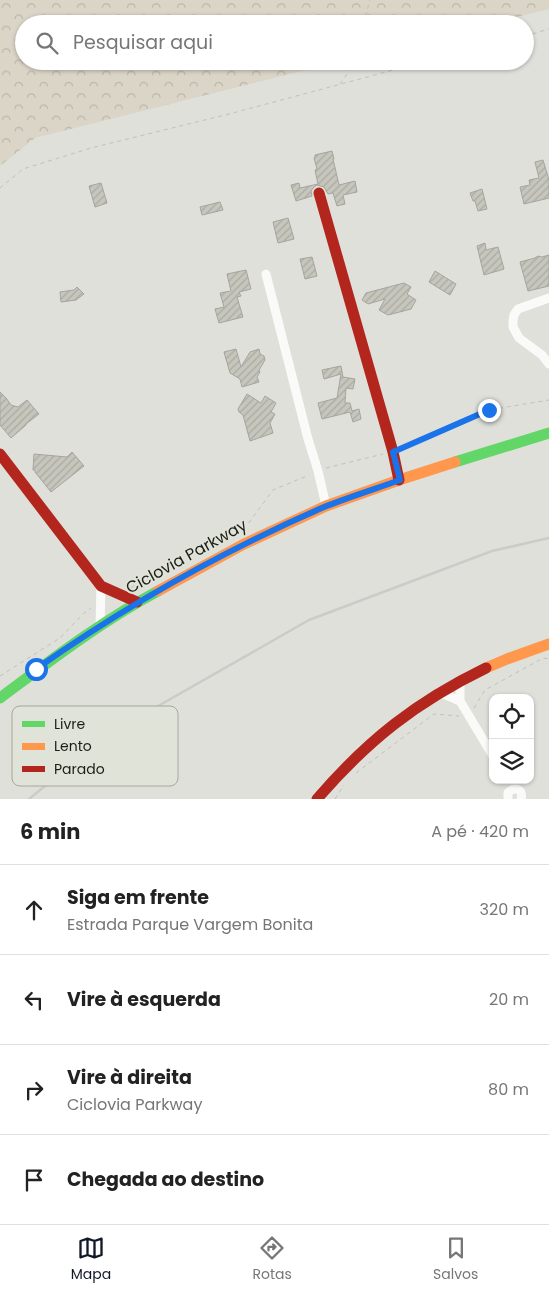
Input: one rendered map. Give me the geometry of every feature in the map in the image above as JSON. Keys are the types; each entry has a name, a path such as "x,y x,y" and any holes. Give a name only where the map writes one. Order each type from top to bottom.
{"street":[{"path":"319,194 400,480"},
{"path":"266,274 326,506"},
{"path":"549,298 518,309 514,315 513,327 519,338 549,364"},
{"path":"0,698 36,669 137,602 244,544 326,506 400,480 549,433"},
{"path":"0,454 101,586 137,602"},
{"path":"100,626 101,586"},
{"path":"317,799 337,776 372,742 439,692 508,658 549,644"},
{"path":"460,681 460,701 489,749"},
{"path":"439,692 460,701"},
{"path":"509,784 512,789"},
{"path":"512,789 515,788 520,791 522,799"},
{"path":"508,799 508,793 512,789"}],"path":[{"path":"366,15 370,0"},
{"path":"534,33 549,29"},
{"path":"340,84 349,70"},
{"path":"0,188 23,169 91,148 229,114 393,70"},
{"name":"Ciclovia Parkway","path":"113,592 128,591 148,574 172,566 206,541 248,524 272,490 318,471 393,452 489,410 549,400"},
{"path":"0,676 60,638 84,613 101,600"},
{"path":"356,773 434,714 469,716 485,690 543,658 549,659"},
{"path":"335,799 344,786"}],"green space":[{"path":"0,0 549,0 549,9 526,15 15,15 15,70 306,70 35,138 0,166"}],"building":[{"path":"332,151 339,185 355,181 357,192 343,195 345,204 337,206 333,193 328,194 324,187 317,185 311,191 312,196 296,201 291,185 299,183 300,188 318,184 315,170 317,169 315,155"},
{"path":"543,160 549,180 549,198 524,204 520,187 530,185 529,180 539,178 535,162"},
{"path":"101,183 107,203 95,207 89,186"},
{"path":"482,189 487,209 478,211 470,193"},
{"path":"220,202 223,210 202,215 200,207"},
{"path":"288,218 294,239 278,243 273,222"},
{"path":"485,243 486,250 498,247 504,269 484,275 477,246"},
{"path":"549,255 549,286 528,291 520,262 538,256"},
{"path":"312,257 317,276 305,279 300,259"},
{"path":"246,270 251,289 239,292 241,296 237,297 243,317 219,323 215,309 224,307 220,293 231,291 227,274"},
{"path":"435,271 456,284 450,295 429,282"},
{"path":"404,283 411,287 407,294 416,300 411,309 388,315 379,310 385,299 368,304 362,300 366,293"},
{"path":"77,287 84,294 76,300 61,302 60,292 74,290"},
{"path":"236,349 241,367 250,352 259,349 260,354 264,356 265,360 257,377 259,382 242,387 240,379 230,373 224,352"},
{"path":"341,366 343,377 355,379 353,389 346,388 345,403 350,403 352,411 359,409 361,419 353,422 350,412 322,419 318,403 337,398 341,374 324,379 322,370"},
{"path":"0,392 14,406 18,407 27,400 39,414 11,438 0,425"},
{"path":"247,394 261,403 265,396 276,403 271,412 275,414 270,423 273,433 250,441 243,415 238,409"},
{"path":"72,452 84,466 51,492 35,470 33,470 34,454 67,457"}],"railway":[{"path":"158,706 309,620 492,551 549,538"},
{"path":"29,799 45,786"}],"traffic: fast":[{"path":"455,462 549,433"},
{"path":"0,698 97,628 158,591"}],"traffic: slow":[{"path":"158,591 244,544 326,506 455,462"},
{"path":"486,668 549,644"}],"traffic: jam":[{"path":"319,193 393,452 399,480"},
{"path":"0,454 101,586 137,602"},
{"path":"317,799 355,758 394,724 437,695 486,668"}],"route":[{"path":"36,669 137,602 190,572 244,544 326,506 400,480 393,452 489,410"}]}
